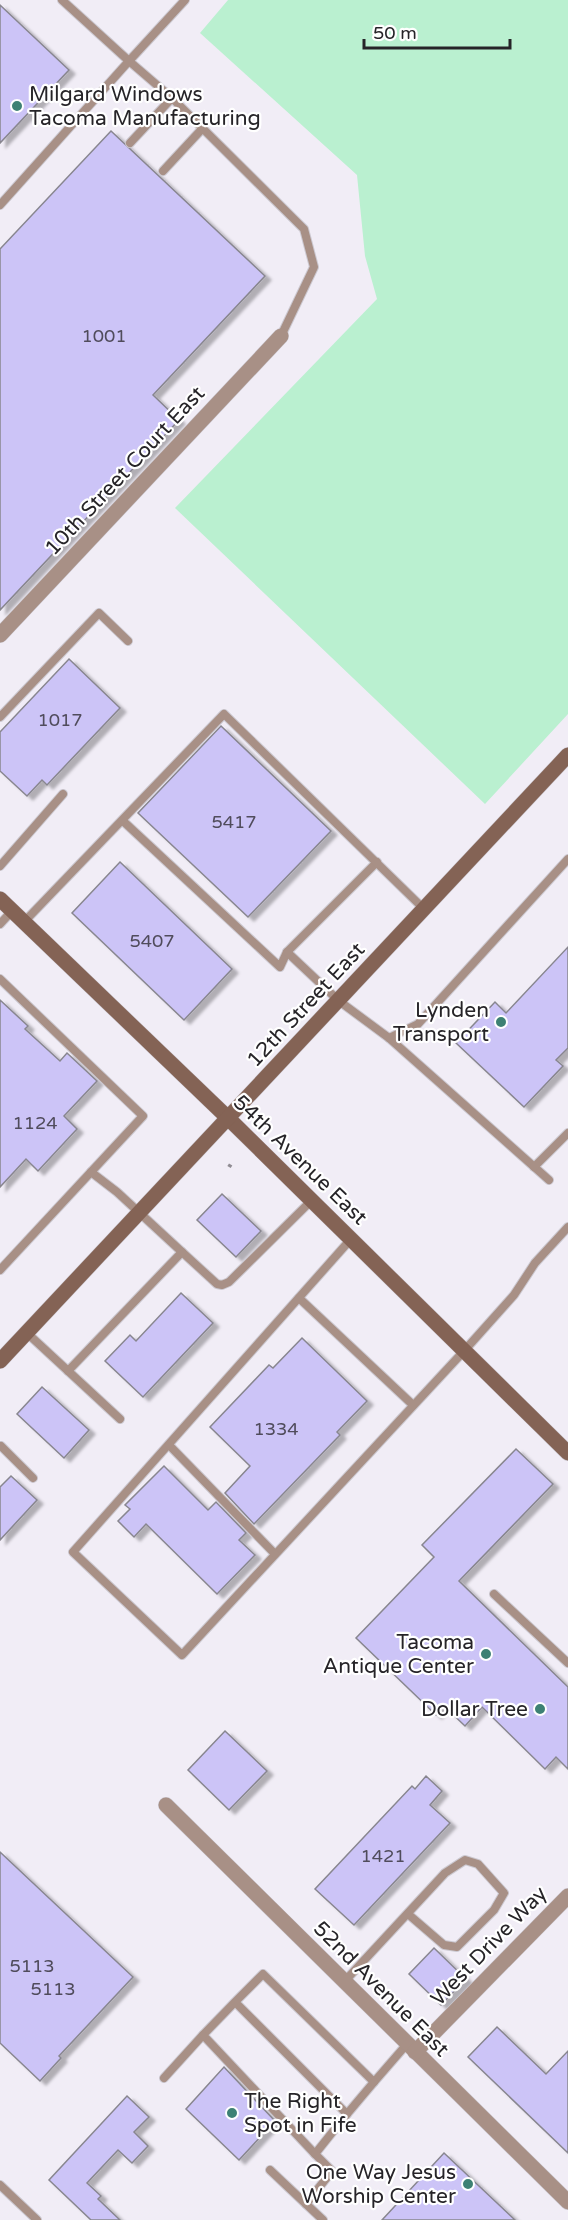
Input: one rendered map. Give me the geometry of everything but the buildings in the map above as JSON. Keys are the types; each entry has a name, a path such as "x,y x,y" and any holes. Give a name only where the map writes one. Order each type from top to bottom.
{"street":[{"name":"10th Street Court East","path":"0,635 281,336"},
{"name":"12th Street East","path":"0,1361 568,755"},
{"name":"54th Avenue East","path":"0,899 228,1118 568,1453"},
{"name":"52nd Avenue East","path":"166,1805 568,2202"},
{"name":"West Drive Way","path":"411,2048 568,1896"}],"lane":[{"path":"62,0 171,98 304,229 314,267 281,336"},
{"path":"0,205 185,0"},
{"path":"130,143 171,98"},
{"path":"163,171 202,129"},
{"path":"0,717 99,613 128,641"},
{"path":"24,922 224,714 424,909"},
{"path":"0,866 63,794"},
{"path":"123,821 280,967 287,952 377,862"},
{"path":"389,1038 418,1024 568,859"},
{"path":"0,924 12,911"},
{"path":"287,952 339,1001 389,1038 549,1180"},
{"path":"0,979 143,1116 0,1270"},
{"path":"534,1167 568,1133"},
{"path":"91,1172 117,1192 216,1284 222,1285 229,1282 312,1200"},
{"path":"351,1239 73,1552 182,1655 464,1351 514,1295 535,1263 568,1227"},
{"path":"68,1371 182,1252"},
{"path":"299,1298 413,1406"},
{"path":"27,1333 120,1419"},
{"path":"169,1445 275,1554"},
{"path":"0,1446 33,1478"},
{"path":"494,1594 568,1663"},
{"path":"344,1982 445,1873 465,1860 478,1864 504,1893 494,1910 457,1947 444,1945 408,1914"},
{"path":"164,2078 263,1974 374,2082"},
{"path":"235,2002 346,2114"},
{"path":"203,2036 332,2171 306,2204"},
{"path":"315,2154 374,2082 411,2048"},
{"path":"270,2170 323,2220"},
{"path":"0,2185 37,2220"}],"green space":[{"path":"228,0 568,0 568,714 485,804 175,508 377,299 365,256 357,175 200,33"}],"place":[{"name":"Milgard Windows Tacoma Manufacturing","path":"17,106"},
{"name":"Lynden Transport","path":"501,1022"},
{"name":"Tacoma Antique Center","path":"486,1654"},
{"name":"Dollar Tree","path":"540,1709"},
{"name":"The Right Spot in Fife","path":"232,2113"},
{"name":"One Way Jesus Worship Center","path":"468,2184"}]}
